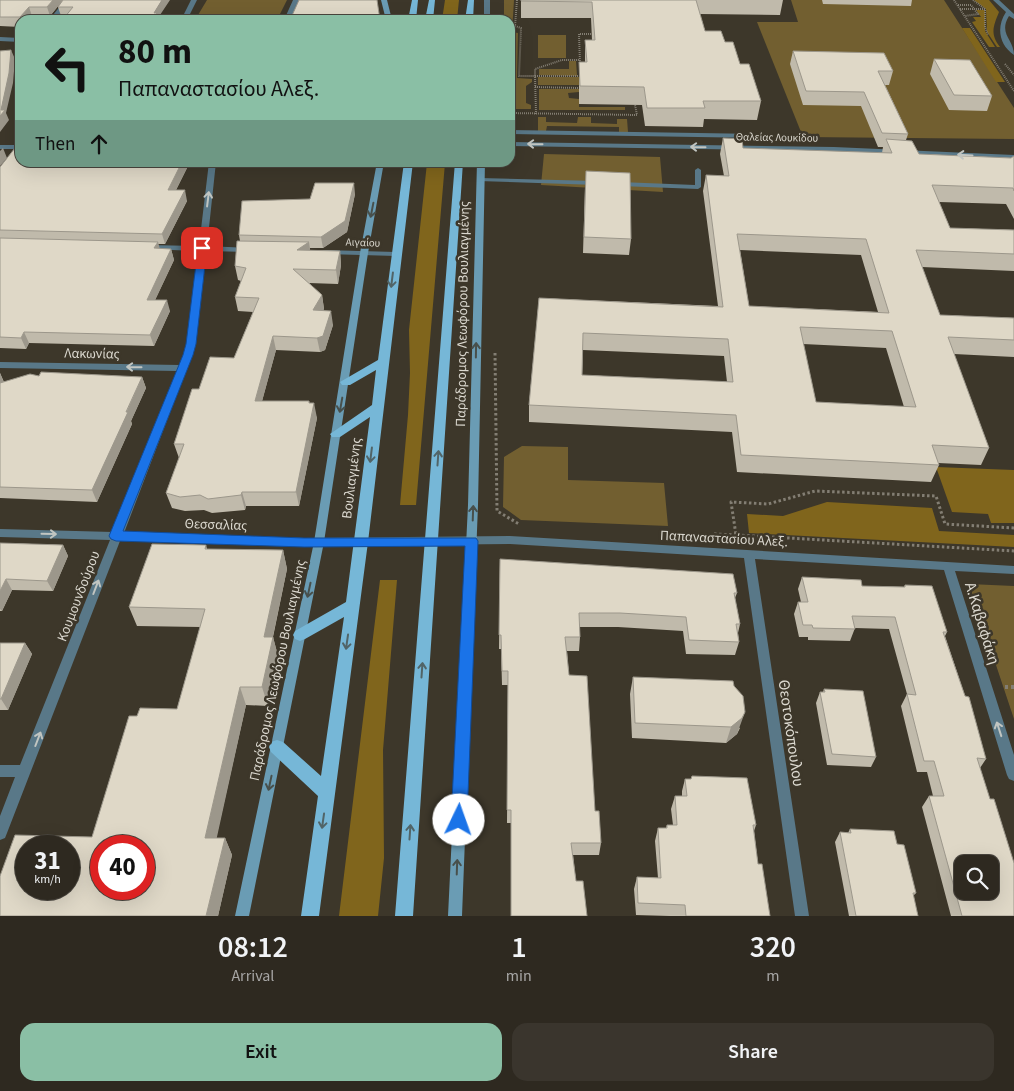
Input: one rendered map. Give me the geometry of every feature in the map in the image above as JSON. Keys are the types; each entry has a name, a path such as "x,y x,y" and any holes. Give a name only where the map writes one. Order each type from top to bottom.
{"main road":[{"path":"413,15 415,0"},
{"path":"430,15 432,0"},
{"path":"470,15 471,0"},
{"name":"Βουλιαγμένης","path":"310,916 361,542 382,362 408,167"},
{"path":"404,916 459,167"},
{"path":"346,382 382,362"},
{"path":"336,434 377,407"},
{"path":"300,635 352,605"},
{"path":"277,747 326,792"}],"street":[{"path":"56,15 68,0"},
{"path":"186,15 194,0"},
{"path":"289,15 296,0"},
{"path":"384,0 388,15"},
{"path":"487,0 487,15"},
{"path":"996,0 1014,17"},
{"path":"1008,13 1001,26 1002,32 1014,53"},
{"path":"0,39 15,40"},
{"name":"Θαλείας Λουκίδου","path":"515,144 834,149 1014,157"},
{"path":"0,147 15,150"},
{"name":"Κουμουνδούρου","path":"0,833 191,344 212,167"},
{"name":"Παράδρομος Λεωφόρου Βουλιαγμένης","path":"242,916 319,542 346,382 364,253 380,167"},
{"name":"Παράδρομος Λεωφόρου Βουλιαγμένης","path":"455,916 471,541 481,167"},
{"path":"135,247 259,250"},
{"name":"Αιγαίου","path":"317,252 396,254"},
{"name":"Λακωνίας","path":"0,365 182,368"},
{"name":"Θεσσαλίας","path":"0,533 319,542 432,542"},
{"name":"Παπαναστασίου Αλεξ.","path":"432,542 510,540 1014,570"},
{"name":"Θεοτοκόπουλου","path":"748,554 802,916"},
{"name":"Α.Καβαφάκη","path":"948,566 1014,776"},
{"path":"0,771 25,771"}],"lane":[{"path":"515,132 760,136"},
{"path":"480,180 698,187 698,170"}],"path":[{"path":"517,0 516,26 521,28 519,76 589,76"},
{"path":"954,0 1014,91"},
{"path":"957,4 971,5 978,14 965,16"},
{"path":"960,9 985,9"},
{"path":"580,68 579,34 598,34"},
{"path":"536,114 535,68 562,60 580,60"},
{"path":"535,87 578,88"},
{"path":"515,114 637,115 635,105"},
{"path":"495,345 497,511 523,527"},
{"path":"736,535 731,502 768,504 815,491 936,496 945,524 1014,528"},
{"path":"707,534 1014,551"}],"shaded area":[{"path":"207,0 287,0 280,15 198,15"},
{"path":"445,0 459,0 458,15 443,15"},
{"path":"504,0 514,0 513,15 504,15"},
{"path":"791,0 944,0 1014,108 1014,139 803,137 757,22 798,22"},
{"path":"974,0 989,0 999,12 995,22 994,34 1000,47 997,47 987,32 986,9"},
{"path":"976,10 985,10 985,31 995,47 989,47 972,22 976,21 973,17 981,17"},
{"path":"962,28 970,28 1005,82 996,82"},
{"path":"515,32 518,33 517,78 532,79 532,82 526,86 526,103 531,105 531,109 515,109"},
{"path":"538,35 566,35 566,58 538,58"},
{"path":"569,61 576,61 577,76 539,75 539,69 569,69"},
{"path":"538,77 613,77 613,80 579,79 579,85 538,85"},
{"path":"539,89 579,89 579,92 568,93 569,98 579,99 579,107 625,107 625,110 539,110"},
{"path":"538,117 546,117 546,122 577,123 578,117 591,117 591,123 617,124 617,119 627,119 628,132 619,132 619,127 547,126 546,131 538,131"},
{"path":"544,154 660,157 663,192 541,185"},
{"path":"427,167 445,167 416,505 400,505 408,415 410,373 409,330"},
{"path":"522,446 568,447 568,480 664,483 668,526 521,520 503,507 504,457"},
{"path":"936,467 1014,470 1014,523 991,523 988,514 952,512"},
{"path":"827,502 932,508 939,531 1014,535 1014,547 749,533 747,514 783,516"},
{"path":"380,580 397,580 383,750 384,858 378,916 339,916"},
{"path":"969,584 1014,586 1014,719"}],"building":[{"path":"0,0 53,0 47,7 29,7 22,15 0,17"},
{"path":"63,0 162,0 154,13 157,13 156,15 66,15 73,7 58,7"},
{"path":"299,0 377,0 379,15 292,15"},
{"path":"521,0 696,0 705,31 721,31 725,42 733,42 740,64 749,64 761,101 703,101 705,108 647,108 644,87 580,86 579,62 587,62 585,40 595,40 592,2"},
{"path":"11,50 9,73 1,110 5,110 0,116 0,51"},
{"path":"793,51 884,53 893,71 878,71 908,134 882,133 864,92 806,91"},
{"path":"934,59 970,60 992,96 954,95"},
{"path":"723,138 742,139 743,148 892,153 886,139 912,141 919,154 1011,158 1014,156 1014,191 1013,188 932,185 950,228 1014,230 1014,254 916,250 940,315 1014,318 1014,340 948,337 989,448 932,445 939,465 741,455 736,415 529,405 539,298 723,307 706,175 729,176","holes":["737,234 866,239 889,313 749,306","800,327 892,331 916,407 816,402","583,333 728,339 733,382 582,375"]},
{"path":"15,148 15,167 180,167 168,190 185,190 162,234 0,230 0,167"},
{"path":"586,171 630,173 631,239 584,237"},
{"path":"315,183 354,183 345,221 321,237 239,235 242,201 310,199"},
{"path":"0,238 158,242 154,248 171,249 147,300 167,300 150,335 24,332 21,338 0,337"},
{"path":"237,241 309,242 297,250 340,251 336,270 293,269 322,295 313,310 331,311 323,336 317,338 273,336 255,401 309,401 309,403 314,403 296,492 242,492 241,495 208,499 200,495 180,497 166,493 184,444 174,444 192,389 199,389 210,357 234,358 259,298 235,297 246,268 235,266"},
{"path":"41,372 142,377 92,490 0,487 0,383 30,374 39,376"},
{"path":"0,543 63,545 47,581 6,579 0,591"},
{"path":"152,544 206,545 205,549 283,550 264,637 273,637 262,687 240,687 205,838 225,838 206,916 0,916 0,876 15,835 15,900 80,900 80,837 90,837 90,900 155,900 155,835 93,835 129,716 137,716 140,708 177,709 205,609 129,607"},
{"path":"500,559 733,574 737,593 734,593 740,624 736,624 739,642 689,640 686,617 620,613 579,613 580,637 565,637 569,675 587,676 595,811 599,811 601,843 571,843 576,881 583,881 587,916 511,916 511,810 507,810 508,671 502,671 501,635 499,635"},
{"path":"802,577 861,580 862,586 932,586 947,632 943,632 965,696 969,697 986,759 977,758 990,799 994,799 1014,863 1014,916 962,916 958,900 999,900 999,855 954,855 954,887 929,796 944,796 934,761 924,761 907,694 916,695 895,617 852,616 855,629 813,628 812,625 803,625 798,602 808,602"},
{"path":"0,643 25,643 1,699 0,699"},
{"path":"633,677 733,681 734,686 743,696 745,712 742,718 731,727 635,723"},
{"path":"824,689 863,691 876,757 832,754 820,692 825,692"},
{"path":"692,776 747,778 756,825 753,825 758,864 762,864 770,916 686,916 685,905 638,903 637,877 661,878 658,828 667,828 667,825 677,825 675,796 687,796 685,779 691,779"},
{"path":"850,829 894,831 897,844 904,845 916,893 913,893 918,916 856,916 840,832 851,833"}],"route":[{"path":"202,248 191,344 188,355 116,536 304,542 471,541 459,820"}]}
